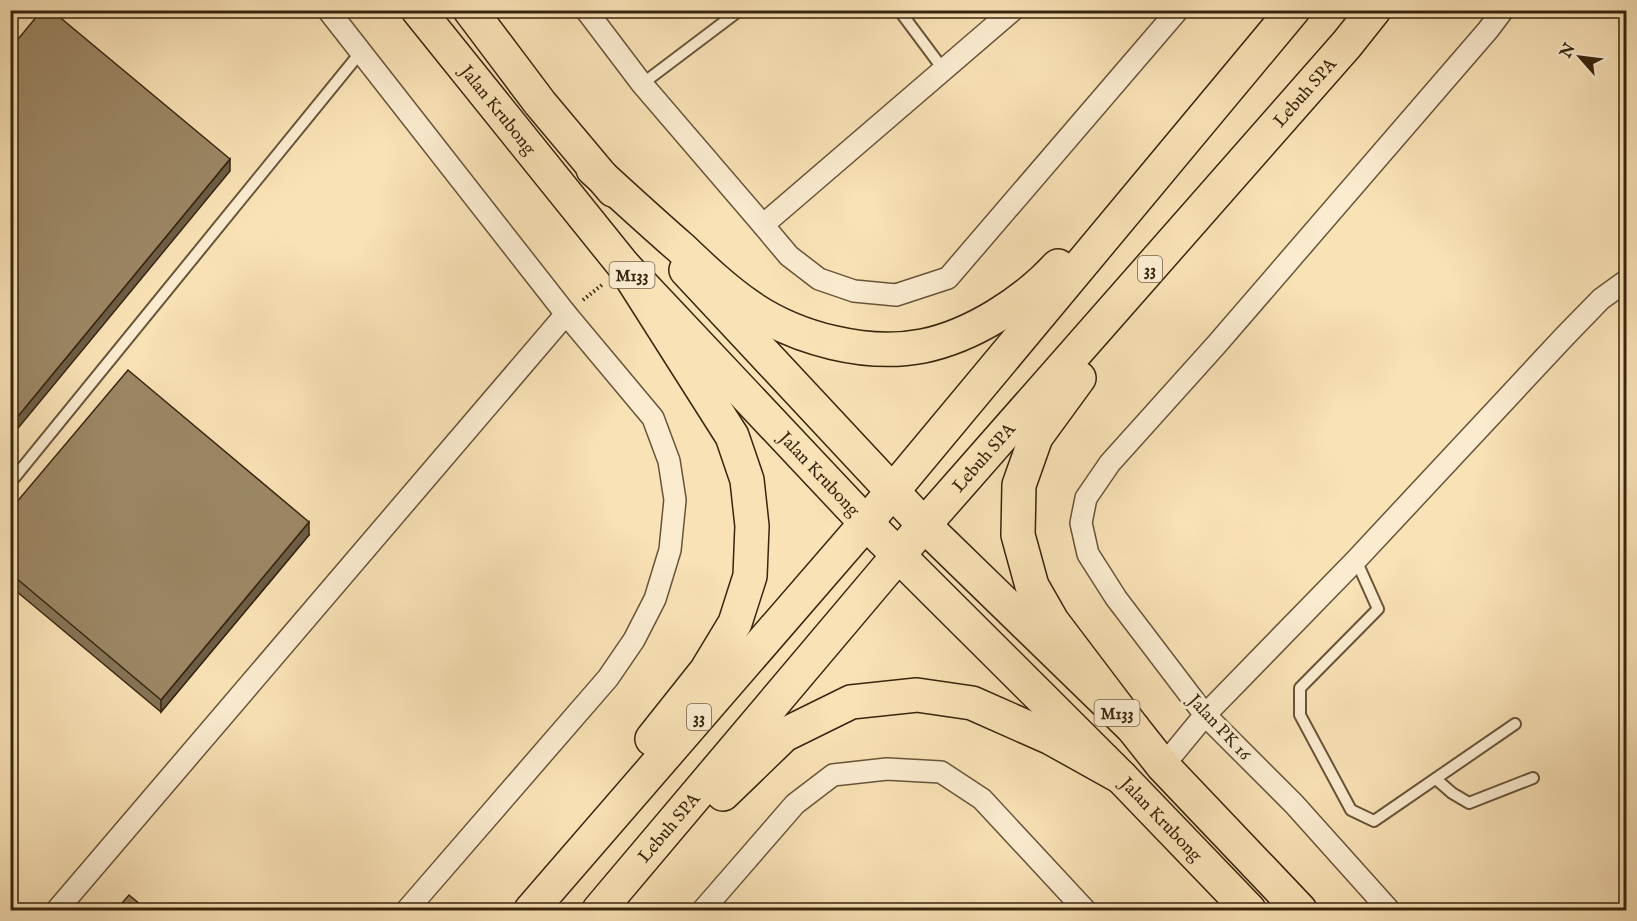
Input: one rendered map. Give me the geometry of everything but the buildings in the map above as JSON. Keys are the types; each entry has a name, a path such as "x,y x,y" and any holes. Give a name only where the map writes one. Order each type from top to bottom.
{"main road":[{"name":"Jalan Krubong","path":"418,10 624,266 898,556 1121,777 1249,910"},
{"name":"Jalan Krubong","path":"470,10 593,169 891,492 1133,728 1164,766 1300,910"},
{"path":"593,169 710,275 750,307 790,330 831,343 875,349 923,346 969,330 1008,310 1050,274 1293,10"},
{"name":"33","path":"531,910 866,523 1293,10"},
{"name":"Lebuh SPA","path":"599,910 924,525 1347,44 1374,10"},
{"path":"1133,728 1052,621 1032,586 1018,535 1018,485 1036,437 1069,390 1347,44"},
{"path":"513,910 706,671 735,623 750,576 752,526 747,480 732,436 624,266"},
{"path":"620,910 734,782 784,735 851,702 918,695 972,703 1051,738 1121,777"}],"street":[{"path":"328,10 566,314 653,418 669,461 675,500 670,550 654,599 639,630 608,678 407,910"},
{"path":"586,10 642,84 789,256 819,279 854,291 896,295 948,278 1178,10"},
{"path":"763,225 1013,10"},
{"name":"Jalan PK 16","path":"1389,910 1294,804 1205,715 1116,598 1088,554 1081,523 1086,498 1110,463 1217,344 1503,10"},
{"path":"1164,766 1205,715 1356,560 1586,314 1601,299 1626,281"},
{"path":"57,910 566,314"},
{"path":"703,910 795,804 833,775 887,769 941,772 982,799 1084,910"}],"lane":[{"path":"642,84 740,10"},
{"path":"899,10 943,69"},
{"path":"10,483 360,53"},
{"path":"1356,560 1378,609 1300,688 1300,715 1351,810 1374,821 1515,724"},
{"path":"1436,779 1452,793 1469,803 1533,778"}],"path":[{"path":"566,314 624,266"}]}
